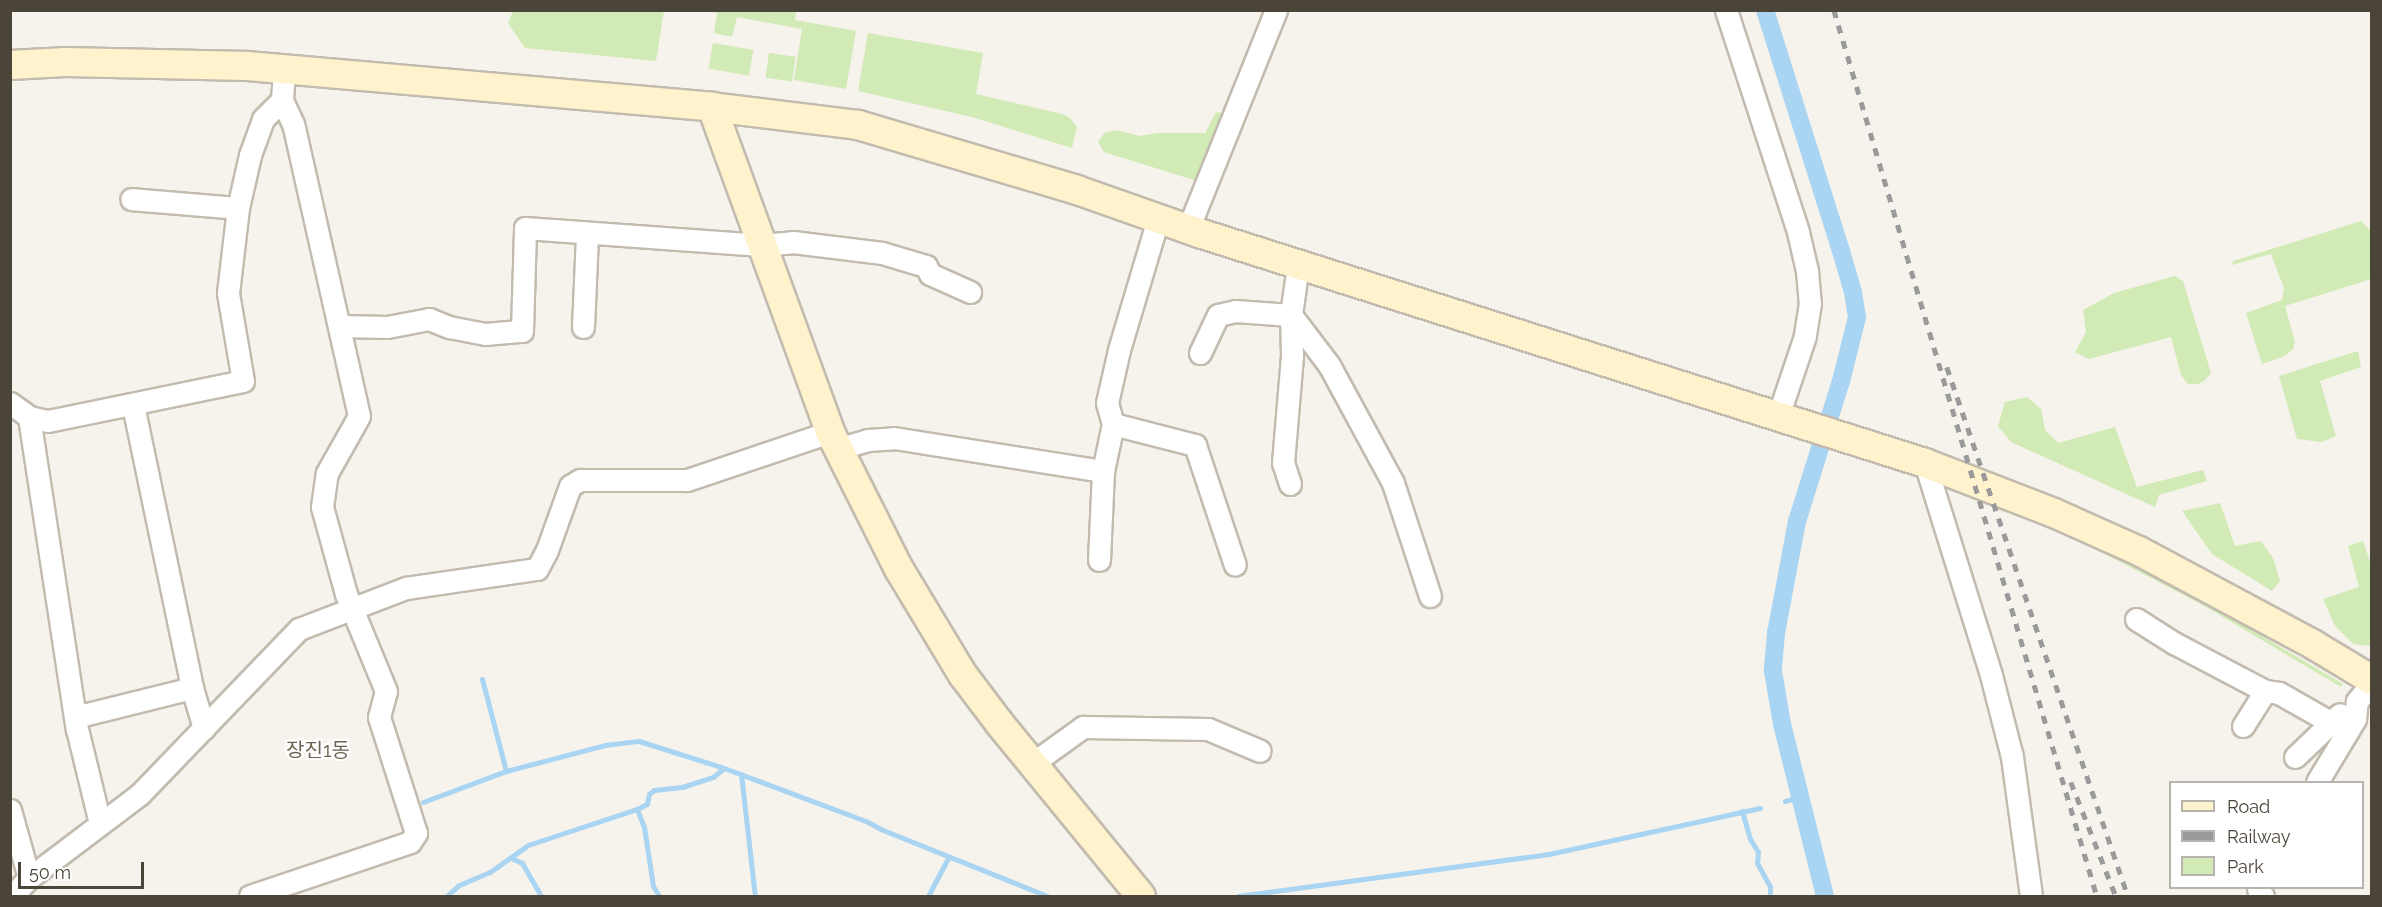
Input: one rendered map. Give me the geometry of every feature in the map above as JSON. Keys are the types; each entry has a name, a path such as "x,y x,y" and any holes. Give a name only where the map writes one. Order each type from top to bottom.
{"main road":[{"path":"10,64 66,62 284,69 712,106 858,125 1077,190 1188,230 1925,463 2054,513 2139,551 2314,645 2367,688"},
{"path":"712,106 833,440 898,569 963,675 1141,897"}],"street":[{"path":"1188,230 1276,10"},
{"path":"1726,10 1798,232 1807,271 1810,303 1789,420"},
{"path":"250,897 410,842 416,833 379,717 386,691 351,607 322,507 327,473 359,416 293,124 282,100 284,69"},
{"path":"10,403 29,417 48,421 243,381 228,293 238,208 250,155 263,119 282,100"},
{"path":"131,199 238,208"},
{"path":"1099,560 1103,471 1113,424 1107,403 1119,350 1158,219"},
{"path":"340,326 387,327 429,318 448,327 485,334 522,331 525,228 587,235 761,245 793,242 882,253 926,266 930,274 970,292"},
{"path":"583,327 587,235"},
{"path":"1290,484 1283,463 1292,355 1291,315 1298,265"},
{"path":"1200,353 1218,315 1234,311 1291,315 1329,365 1393,483 1430,596"},
{"path":"133,405 192,688 204,728"},
{"path":"29,417 75,717 100,823"},
{"path":"1113,424 1195,445 1235,565"},
{"path":"12,897 29,878 140,794 299,629 351,607 406,588 537,569 547,550 570,486 580,480 687,480 833,440 894,438 1103,471"},
{"path":"1925,463 1991,675 2012,757 2031,897"},
{"path":"2136,619 2174,643 2265,691 2279,693 2330,722"},
{"path":"75,717 192,688"},
{"path":"2295,757 2367,688"},
{"path":"2318,781 2355,719 2367,688"},
{"path":"2243,726 2265,691"},
{"path":"1033,763 1083,727 1208,729 1260,751"},
{"path":"10,810 29,878"}],"green space":[{"path":"513,11 664,11 656,61 525,48 508,23"},
{"path":"705,11 796,11 795,20 856,31 846,89 794,80 802,29 737,17 732,37 714,33 717,13"},
{"path":"868,33 983,53 976,94 1062,114 1070,118 1077,127 1072,148 972,117 858,91"},
{"path":"713,43 753,50 749,76 708,69"},
{"path":"769,53 796,57 792,82 766,78"},
{"path":"1216,112 1227,114 1197,181 1104,152 1098,142 1104,133 1117,130 1140,136 1157,133 1205,133"},
{"path":"2361,221 2371,231 2371,279 2285,306 2295,342 2293,349 2285,356 2262,364 2246,313 2282,300 2284,288 2271,254 2232,265 2233,261"},
{"path":"2175,276 2183,281 2211,373 2204,381 2198,384 2188,384 2181,375 2171,337 2089,359 2075,352 2086,332 2083,310 2114,293"},
{"path":"2358,351 2361,367 2320,381 2336,436 2322,442 2297,439 2279,376"},
{"path":"2027,397 2041,409 2045,430 2058,443 2115,427 2137,487 2203,470 2207,481 2159,495 2155,507 2011,442 1998,426 2005,402"},
{"path":"2220,503 2235,546 2261,541 2273,558 2280,581 2272,591 2212,554 2182,511"},
{"path":"2064,533 2203,601 2343,684 2341,687 2201,604"},
{"path":"2363,541 2371,565 2371,646 2353,644 2335,626 2323,599 2359,587 2348,546"}],"waterway":[{"path":"1765,10 1841,251 1853,292 1857,317 1841,381 1797,521 1776,633 1773,671 1782,724 1825,896"},
{"path":"482,679 506,771"},
{"path":"423,802 506,771 605,745 639,741 724,768 866,821 883,830 1047,896"},
{"path":"447,896 459,885 490,872 528,845 637,809 647,804 649,794 654,790 682,787 713,777 724,768"},
{"path":"741,774 755,896"},
{"path":"1785,801 1800,797"},
{"path":"1238,896 1549,854 1760,808"},
{"path":"637,809 644,827 653,886 659,896"},
{"path":"1742,811 1750,839 1758,852 1757,863 1770,886 1770,896"},
{"path":"511,858 522,863 541,896"},
{"path":"928,896 948,858"}],"railway":[{"path":"1834,10 2097,896"},
{"path":"1947,367 2128,896"},
{"path":"2071,782 2116,896"}],"district":[{"name":"장진1동","path":"318,750"}]}
